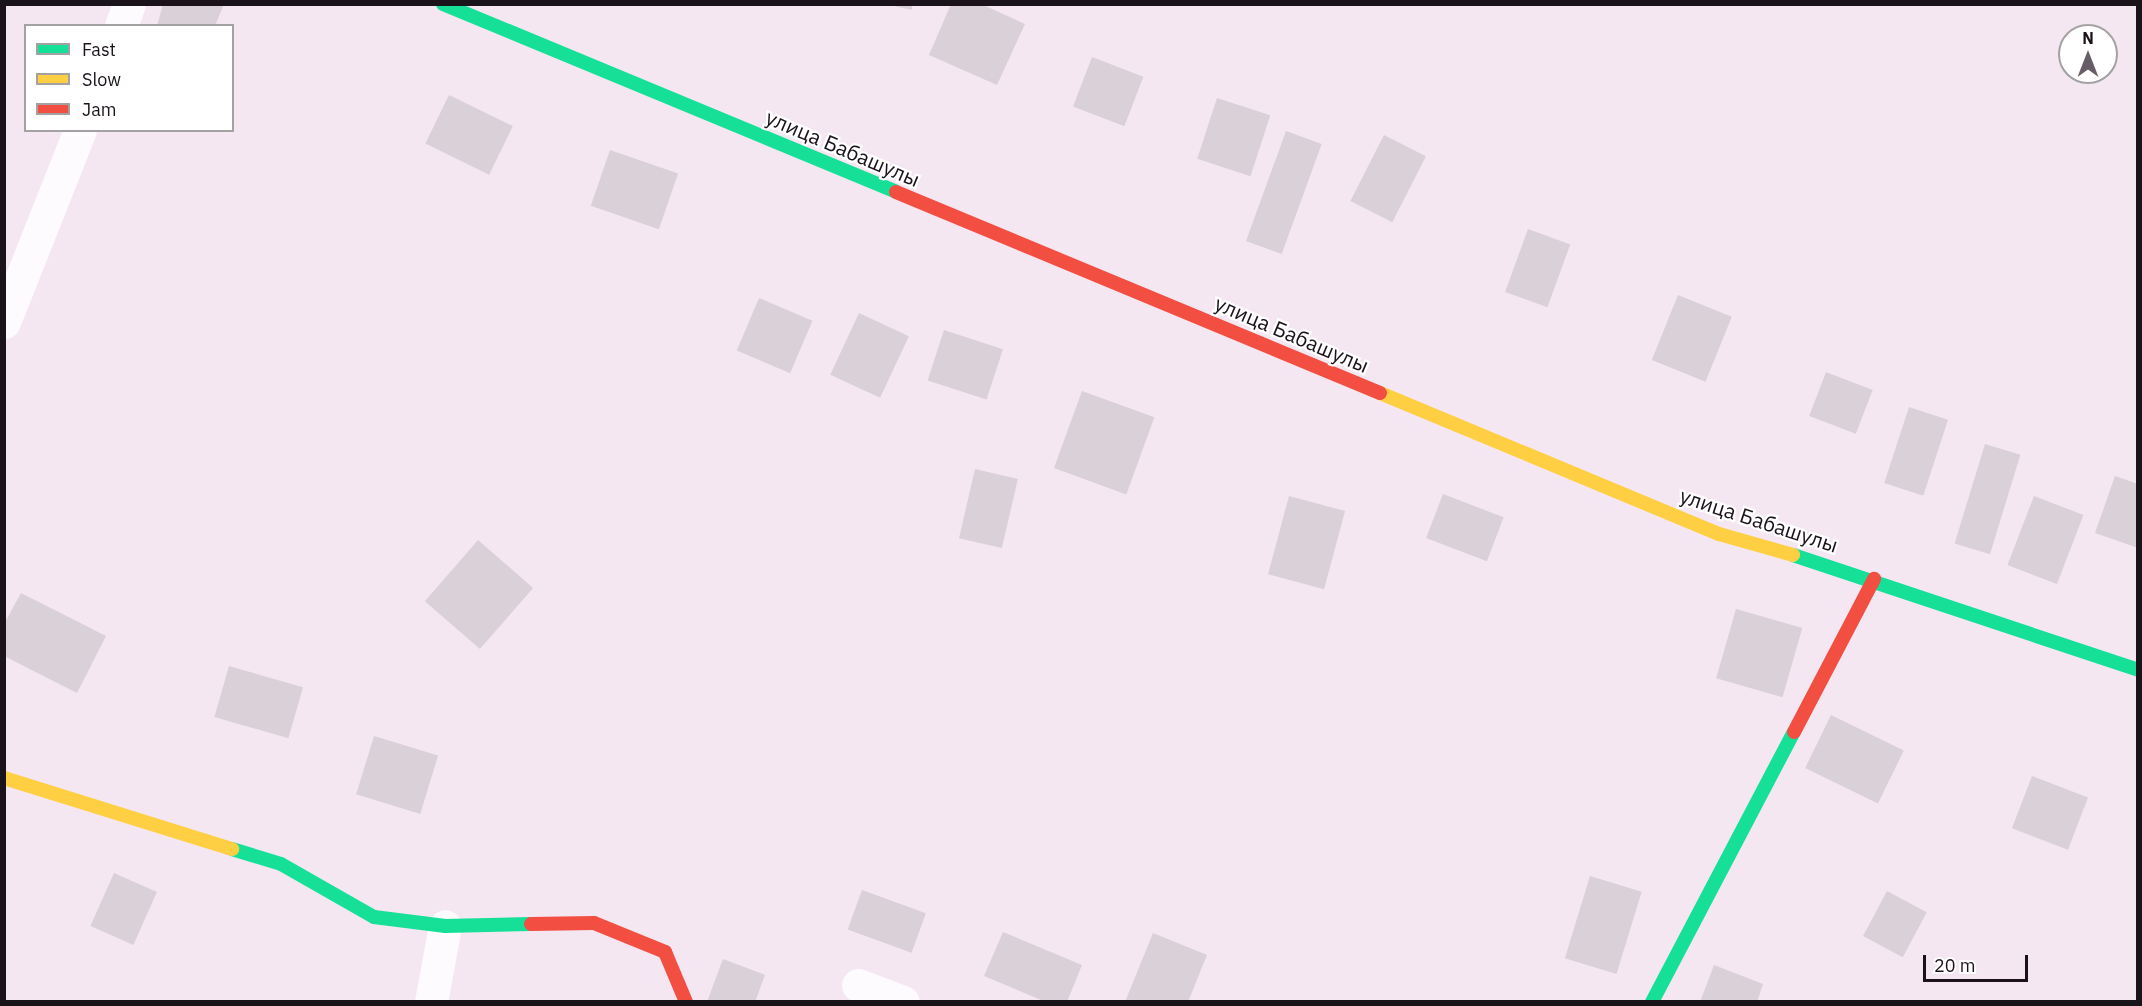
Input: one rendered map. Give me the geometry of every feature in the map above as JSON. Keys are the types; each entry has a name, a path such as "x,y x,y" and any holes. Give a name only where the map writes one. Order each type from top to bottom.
{"street":[{"path":"122,24 129,4"},
{"name":"улица Бабашулы","path":"442,4 1719,534 1875,579 2138,670"},
{"path":"4,322 79,132"},
{"path":"1652,1002 1875,579"},
{"path":"4,778 281,864 374,917 445,926 594,923 665,952 686,1002"},
{"path":"431,1002 445,926"},
{"path":"858,985 903,1002"}],"building":[{"path":"163,4 224,4 216,24 158,24"},
{"path":"885,4 912,4 912,10"},
{"path":"951,4 981,4 1025,24 997,85 929,55"},
{"path":"1092,57 1143,77 1124,126 1073,106"},
{"path":"449,95 513,126 489,175 425,144"},
{"path":"1217,98 1270,115 1250,176 1197,159"},
{"path":"1286,131 1322,144 1282,254 1246,241"},
{"path":"1384,135 1426,156 1392,222 1350,201"},
{"path":"610,150 678,173 659,229 591,206"},
{"path":"1528,229 1570,244 1547,307 1505,292"},
{"path":"1678,295 1732,317 1706,382 1652,360"},
{"path":"759,298 812,321 790,373 737,350"},
{"path":"859,313 909,336 880,398 830,375"},
{"path":"944,330 1003,349 987,400 928,380"},
{"path":"1826,372 1873,390 1856,434 1809,416"},
{"path":"1082,391 1154,417 1126,494 1054,468"},
{"path":"1909,407 1948,420 1923,496 1884,483"},
{"path":"1985,444 2020,455 1990,554 1955,543"},
{"path":"975,469 1018,479 1002,548 959,538"},
{"path":"2115,476 2138,484 2138,548 2095,533"},
{"path":"1443,494 1504,517 1487,561 1426,538"},
{"path":"1289,496 1345,511 1324,589 1268,574"},
{"path":"2034,496 2083,515 2057,584 2007,565"},
{"path":"478,540 533,588 480,649 425,601"},
{"path":"21,593 106,636 77,693 4,656 4,624"},
{"path":"1736,609 1802,628 1782,697 1716,678"},
{"path":"229,666 303,687 288,738 214,717"},
{"path":"1831,715 1904,751 1878,804 1805,768"},
{"path":"374,736 438,756 420,814 356,794"},
{"path":"2032,776 2088,798 2068,850 2012,828"},
{"path":"114,873 157,892 133,945 90,926"},
{"path":"1590,876 1642,892 1616,974 1565,958"},
{"path":"862,890 926,913 912,953 848,929"},
{"path":"1887,891 1927,912 1903,957 1863,936"},
{"path":"1003,932 1082,965 1067,1002 1046,1002 984,976"},
{"path":"1153,933 1207,955 1188,1002 1125,1002"},
{"path":"723,959 765,975 755,1002 707,1002"},
{"path":"1714,965 1763,984 1757,1002 1700,1002"}],"traffic: fast":[{"path":"443,4 896,192"},
{"path":"1793,555 2138,670"},
{"path":"1652,1002 1794,732"},
{"path":"232,849 281,864 374,917 445,926 531,924"}],"traffic: slow":[{"path":"1380,393 1719,534 1793,555"},
{"path":"4,778 232,849"}],"traffic: jam":[{"path":"896,192 1380,393"},
{"path":"1794,732 1874,579"},
{"path":"531,924 594,923 665,952 686,1002"}]}
